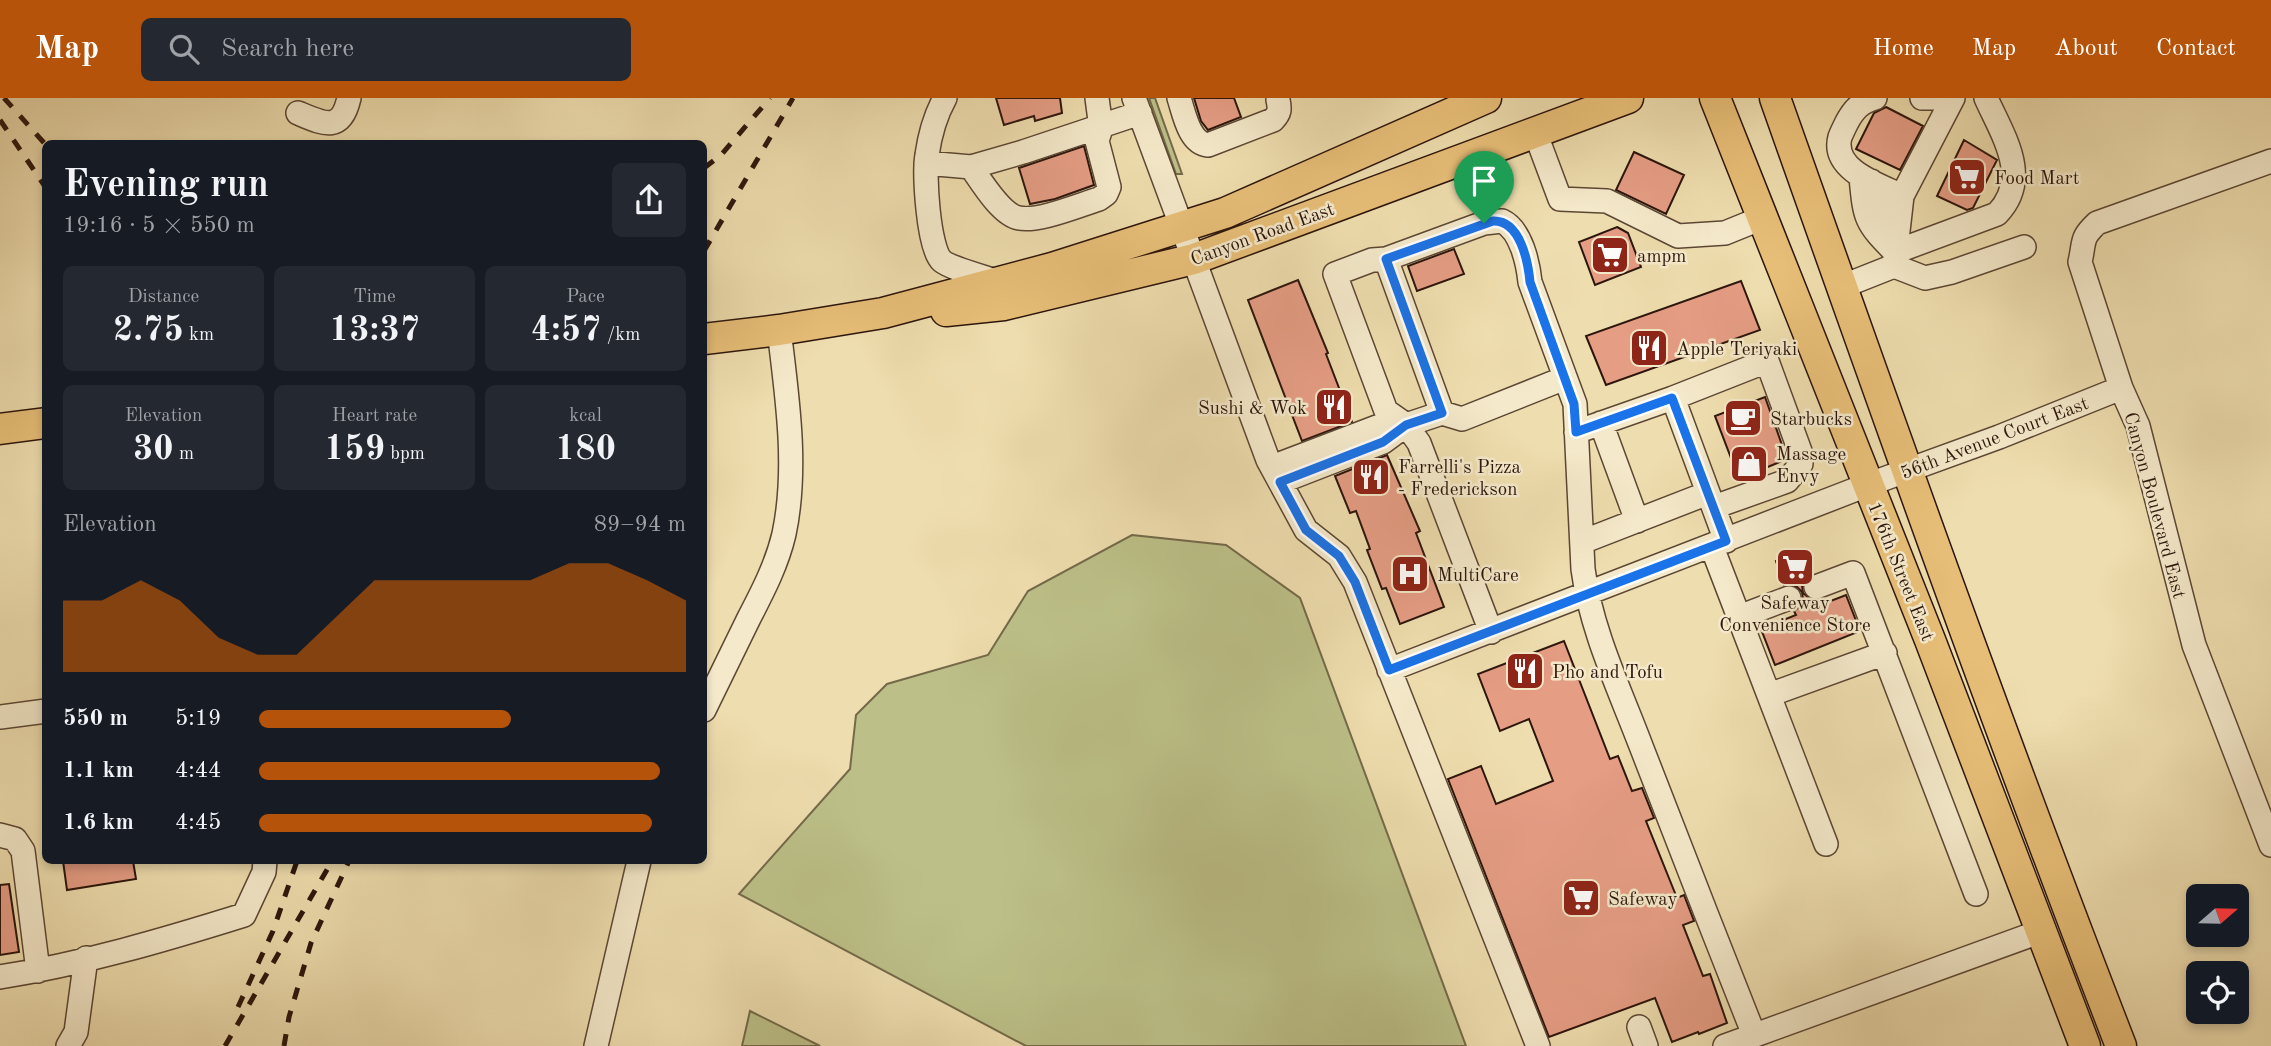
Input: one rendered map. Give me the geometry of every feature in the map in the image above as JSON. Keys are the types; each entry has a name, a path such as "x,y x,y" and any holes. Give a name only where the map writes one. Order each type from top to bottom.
{"main road":[{"name":"Canyon Road East","path":"707,339 883,313 1052,268 1225,213 1486,98"},
{"name":"Canyon Road East","path":"883,313 1004,305 1194,259 1628,98"},
{"name":"176th Street East","path":"1715,98 1934,653 2085,1046"},
{"name":"176th Street East","path":"1775,98 1906,471 2120,1046"},
{"path":"0,429 42,424"}],"street":[{"path":"298,113 324,124 337,121 346,111 349,98"},
{"path":"945,98 934,119 926,163 934,249 943,262 999,282"},
{"path":"971,167 1000,205 1018,218 1037,217 1100,199 1109,187 1097,141 1101,128 1097,98"},
{"path":"1179,98 1191,132 1197,140 1208,145 1273,120 1278,115 1279,99"},
{"path":"1875,98 1853,110 1840,138 1841,152 1850,167 1866,179 1902,195"},
{"path":"1922,98 1953,98"},
{"path":"1895,254 1902,195 1953,98"},
{"path":"1841,287 1895,254 1986,220 2006,206 2014,187 2015,174 1986,98"},
{"path":"926,163 971,167 1101,128 1137,106 1276,474 1306,530 1339,556 1355,582 1538,1046"},
{"path":"1535,132 1560,200 1607,201 1678,236 1726,233 1762,218"},
{"name":"Canyon Boulevard East","path":"2271,161 2097,223 2087,232 2081,244 2080,262 2121,388 2138,426 2194,645 2271,845"},
{"path":"1866,179 1864,208 1871,228 1895,254 1925,278 1952,272 2024,247"},
{"path":"1491,632 1419,443 1406,425 1386,411 1335,274 1373,260 1386,259 1484,223 1502,221 1514,231 1529,269 1530,282 1574,404 1587,595 1621,696 1754,1035"},
{"path":"1386,259 1442,413"},
{"path":"707,704 771,575 784,534 789,497 789,452 787,396 779,330"},
{"path":"1576,432 1767,362 1801,454 1801,464 1787,481 1637,521 1582,542"},
{"path":"1276,474 1383,442 1406,425 1442,413 1461,419 1565,378"},
{"name":"56th Avenue Court East","path":"1389,670 2121,388"},
{"path":"1672,398 1711,500 1719,544 1739,617 1826,844"},
{"path":"1601,423 1637,521"},
{"path":"1816,587 1853,573 1976,894"},
{"path":"1739,617 1789,598"},
{"path":"1769,695 1885,653"},
{"path":"0,717 42,711"},
{"path":"0,835 15,839 23,851 38,971"},
{"path":"0,977 38,971 244,915 264,872 265,864"},
{"path":"596,1046 638,864"},
{"path":"1726,1046 2039,932"},
{"path":"68,1046 76,1031 86,958"}],"green space":[{"path":"1149,98 1155,98 1182,174 1176,174"},
{"path":"1132,535 1226,545 1300,598 1466,1046 1026,1046 739,894 850,769 856,715 887,684 988,655 1028,591"},
{"path":"750,1011 820,1046 742,1046"}],"building":[{"path":"996,98 1060,98 1062,113 1035,121 1034,116 1004,125"},
{"path":"1194,98 1234,98 1241,117 1208,130 1201,121"},
{"path":"1886,107 1923,126 1900,170 1856,149 1874,113"},
{"name":"Food Mart","path":"1964,140 1997,160 1973,208 1967,210 1937,196"},
{"path":"1084,146 1094,185 1055,199 1030,204 1019,168"},
{"path":"1634,152 1684,175 1666,214 1616,190"},
{"name":"ampm","path":"1617,227 1628,233 1641,267 1595,285 1579,242"},
{"path":"1454,249 1464,274 1417,291 1408,266"},
{"path":"1298,280 1352,422 1302,441 1248,300"},
{"path":"1741,281 1760,330 1606,385 1586,336"},
{"path":"1765,397 1787,459 1739,479 1715,416"},
{"path":"1387,455 1420,531 1416,533 1444,607 1400,624 1386,588 1382,589 1356,511 1350,513 1335,476"},
{"path":"1804,550 1813,573 1802,585 1803,593 1813,601 1821,600 1823,604 1846,595 1860,631 1775,665 1761,629 1796,615 1794,611 1803,600 1802,592 1797,587 1784,585 1776,561"},
{"name":"Safeway","path":"1564,641 1610,759 1618,756 1632,791 1642,788 1654,818 1646,821 1677,898 1684,895 1694,921 1683,925 1703,976 1710,974 1727,1023 1699,1034 1698,1032 1672,1042 1655,998 1549,1037 1448,779 1481,766 1496,804 1553,781 1529,719 1500,731 1478,674"},
{"path":"63,864 134,864 136,879 67,890"},
{"path":"9,884 19,952 0,955 0,885"}],"railway":[{"path":"4,98 42,141"},
{"path":"707,166 721,155 770,98"},
{"path":"707,246 793,98"},
{"path":"0,120 42,182"},
{"path":"238,1007 273,931 296,864"},
{"path":"225,1046 330,864"},
{"path":"284,1046 289,1017 311,943 348,864"}],"place":[{"name":"Food Mart","path":"1967,177"},
{"name":"ampm","path":"1610,255"},
{"name":"Apple Teriyaki","path":"1649,348"},
{"name":"Sushi & Wok","path":"1334,407"},
{"name":"Starbucks","path":"1743,418"},
{"name":"Massage Envy","path":"1749,464"},
{"name":"Farrelli's Pizza - Frederickson","path":"1371,477"},
{"name":"Safeway Convenience Store","path":"1795,567"},
{"name":"MultiCare","path":"1410,574"},
{"name":"Pho and Tofu","path":"1525,671"},
{"name":"Safeway","path":"1581,898"}],"route":[{"path":"1502,221 1514,231 1574,404 1576,432 1672,398 1726,541 1389,670 1355,582 1339,556 1306,530 1280,482 1383,442 1406,425 1442,413 1386,259 1484,223 1502,221"}]}
